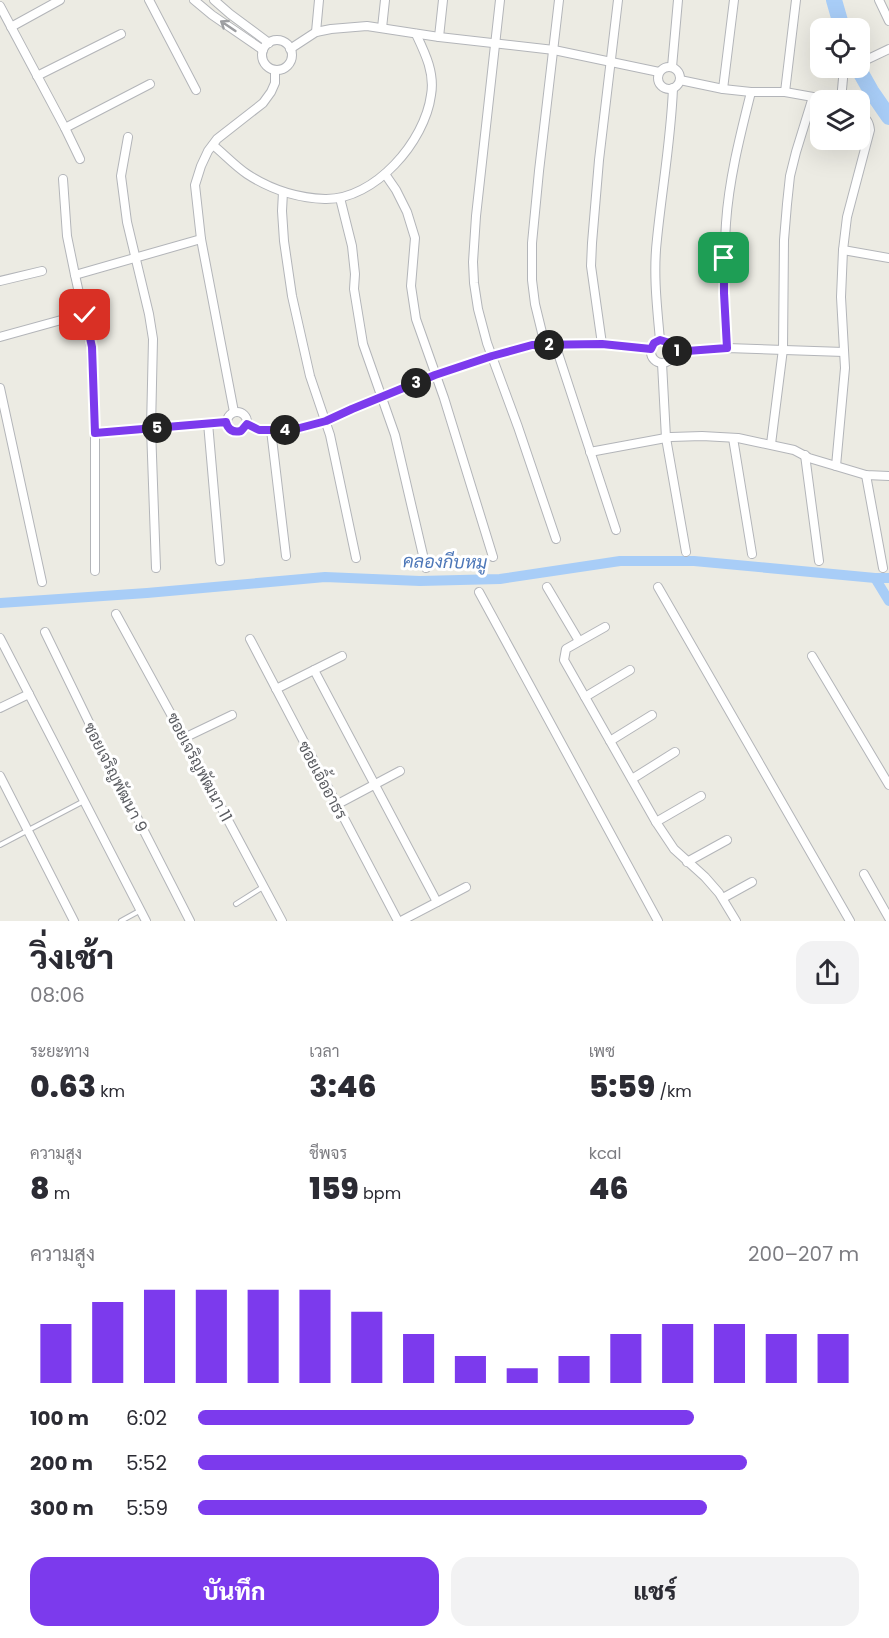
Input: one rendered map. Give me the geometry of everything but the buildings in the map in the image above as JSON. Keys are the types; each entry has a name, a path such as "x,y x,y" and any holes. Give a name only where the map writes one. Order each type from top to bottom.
{"street":[{"path":"11,27 60,0"},
{"path":"149,0 196,90"},
{"path":"194,0 263,50"},
{"path":"214,0 268,43"},
{"path":"316,32 319,0"},
{"path":"382,28 385,0"},
{"path":"439,37 443,0"},
{"path":"500,0 473,262 478,309 487,343 556,539"},
{"path":"545,345 535,304 532,280 532,243 559,0"},
{"path":"602,344 591,266 592,243 599,160 618,0"},
{"path":"672,67 678,0"},
{"path":"723,89 734,0"},
{"path":"785,92 796,0"},
{"path":"879,0 889,21"},
{"path":"0,6 80,159"},
{"path":"290,49 316,32 350,26 367,26 554,50 659,72"},
{"path":"37,76 121,34"},
{"path":"213,145 247,174 283,192 315,198 340,198 367,186 385,174 405,154 419,134 426,117 432,94 430,67 416,34"},
{"path":"274,40 281,41 290,49 289,64 285,68 275,70 269,68 264,63 263,50 268,43 274,40"},
{"path":"870,58 889,48"},
{"path":"665,67 672,67 679,72 679,83 673,88 664,88 658,76 659,72 665,67"},
{"path":"234,412 201,239 195,185 208,151 217,139 263,103 272,92 275,70"},
{"path":"680,80 723,89 785,92 810,96"},
{"path":"65,128 150,84"},
{"path":"660,340 655,286 656,240 673,88"},
{"path":"727,348 724,293 726,222 737,149 751,92"},
{"path":"771,444 783,350 783,261 790,176 810,107"},
{"path":"128,137 121,176 126,222 153,339 152,428 156,568"},
{"path":"836,465 845,368 841,297 843,250 850,208 865,150"},
{"path":"385,174 407,212 413,231 414,264 411,286 413,303 493,557"},
{"path":"63,179 67,236 92,347 95,433 95,571"},
{"path":"283,192 284,241 292,296 310,376 326,421 356,558"},
{"path":"340,198 352,246 355,297 363,344 395,435 426,568"},
{"path":"75,275 201,239"},
{"path":"843,250 889,258"},
{"path":"0,281 42,270"},
{"path":"0,337 72,317"},
{"path":"660,340 670,343 674,352 670,360 662,363 653,359 651,349 654,343 660,340"},
{"path":"555,344 616,530"},
{"path":"247,424 241,431 233,432 226,422 227,417 234,412 242,413 247,424 259,430 292,430 326,421 435,375 532,345 602,344 651,349"},
{"path":"674,352 727,348 844,352"},
{"path":"662,363 666,438 686,552"},
{"path":"0,388 42,582"},
{"path":"95,433 226,422"},
{"path":"208,423 220,561"},
{"path":"271,430 286,556"},
{"path":"590,452 666,438 702,436 733,438 795,450 866,475 889,476"},
{"path":"733,438 752,554"},
{"path":"805,455 819,561"},
{"path":"866,475 883,567"},
{"path":"547,587 579,641"},
{"path":"658,587 850,921"},
{"path":"479,592 658,921"},
{"name":"ซอยเจริญพัฒนา 11","path":"116,614 282,921"},
{"path":"605,627 566,649 564,660 656,822 674,849 705,877 723,898 736,921"},
{"name":"ซอยเจริญพัฒนา 9","path":"45,632 190,921"},
{"path":"0,639 147,921"},
{"name":"ซอยเอิ้ออาธร","path":"250,639 399,921"},
{"path":"276,689 342,656"},
{"path":"812,656 889,785"},
{"path":"314,670 437,902"},
{"path":"585,697 630,670"},
{"path":"0,708 29,694"},
{"path":"184,738 232,715"},
{"path":"610,741 652,715"},
{"path":"632,779 675,752"},
{"path":"336,805 400,771"},
{"path":"0,776 75,921"},
{"path":"656,822 701,796"},
{"path":"687,862 727,840"},
{"path":"864,874 889,918"},
{"path":"723,898 752,882"},
{"path":"399,921 466,886"}],"lane":[{"path":"0,844 84,801"},
{"path":"236,904 264,887"},
{"path":"121,921 141,910"}],"waterway":[{"path":"834,0 839,18"},
{"path":"864,78 889,117"},
{"name":"คลองกีบหมู","path":"0,603 325,577 420,581 500,579 620,561 694,561 889,578"},
{"path":"875,578 889,601"}],"route":[{"path":"85,315 92,347 95,433 226,422 233,432 241,431 247,424 259,430 292,430 326,421 435,375 532,345 602,344 651,349 657,341 665,340 673,347 674,352 727,348 724,258"}]}
